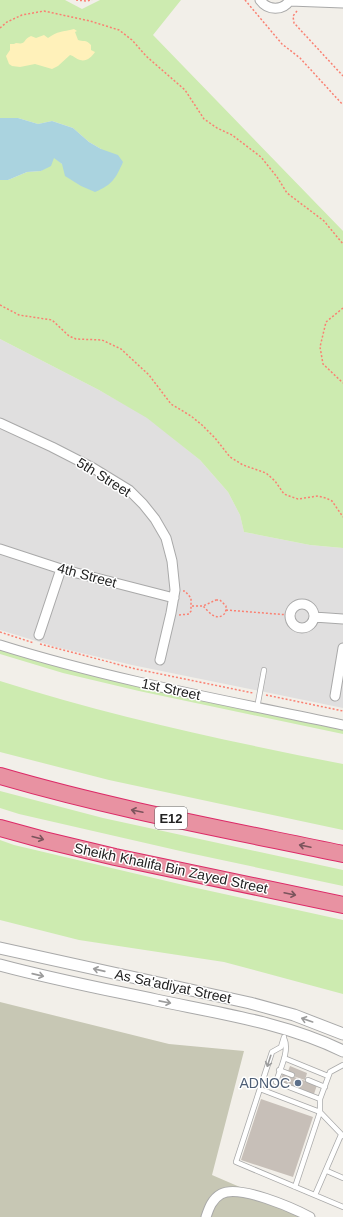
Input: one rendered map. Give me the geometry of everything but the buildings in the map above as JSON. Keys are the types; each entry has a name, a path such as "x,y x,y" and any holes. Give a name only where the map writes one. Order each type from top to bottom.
{"highway":[{"name":"E12","path":"0,776 78,798 117,807 343,854"},
{"name":"Sheikh Khalifa Bin Zayed Street","path":"0,828 115,857 343,905"}],"street":[{"path":"260,0 267,7 273,8 283,7 290,1 343,3"},
{"name":"5th Street","path":"0,425 52,447 93,468 129,490 155,519 166,538 172,561 175,590 177,595 160,660"},
{"name":"4th Street","path":"0,549 61,569 177,595"},
{"path":"39,635 61,569"},
{"path":"302,603 310,606 314,617 310,625 299,628 292,623 289,615 292,608 302,603"},
{"path":"314,617 343,619"},
{"name":"1st Street","path":"0,645 40,658 93,671 257,708 343,725"},
{"path":"335,696 343,648"},
{"name":"As Sa'adiyat Street","path":"0,948 250,1003 294,1015 343,1034"},
{"name":"As Sa'adiyat Street","path":"0,965 43,976 228,1015 281,1032 311,1038 343,1050"},
{"path":"206,1217 210,1206 216,1197 225,1192 235,1191 270,1201 310,1217"}],"lane":[{"path":"257,708 264,670"},
{"path":"281,1032 286,1046 284,1058 276,1082 320,1099"},
{"path":"281,1032 281,1047 272,1052 236,1162 343,1207"},
{"path":"284,1058 328,1076"},
{"path":"294,1187 320,1112 320,1099 328,1076 330,1072 343,1065"},
{"path":"279,1070 292,1075"},
{"path":"308,1080 325,1087"},
{"path":"260,1089 320,1112 342,1135 315,1195"},
{"path":"327,1171 343,1178"}],"path":[{"path":"76,0 92,0"},
{"path":"245,0 282,44 300,58 343,104"},
{"path":"0,28 6,22 22,15 44,11 83,19 119,30 132,40 146,56 184,90 204,119 217,128 232,135 261,157 277,177 287,193 324,221 343,244"},
{"path":"297,11 293,16 294,23 343,76"},
{"path":"0,305 19,314 52,320 69,336 76,339 102,340 121,349 149,374 171,404 191,416 202,425 215,438 230,457 239,463 266,473 284,494 298,499 318,496 326,498 332,502 343,517"},
{"path":"343,308 326,322 320,347 323,364 343,383"},
{"path":"176,614 188,614 191,611 192,606 192,601 189,594 185,591 177,595"},
{"path":"192,606 203,606 213,601 220,600 224,603 226,610"},
{"path":"203,606 215,617 219,617 224,614 226,610"},
{"path":"226,610 289,615"},
{"path":"0,632 136,669 343,711"}],"shaded area":[{"path":"0,339 99,390 147,417 200,460 228,492 240,515 244,532 310,545 343,548 343,708 132,665 56,647 0,630"},
{"path":"0,1002 169,1044 244,1051 212,1175 309,1217 0,1217"}],"green space":[{"path":"0,0 65,0 82,9 100,0 181,0 153,35 343,231 343,548 310,545 244,532 240,515 228,492 200,460 147,418 99,390 0,339 0,180 8,180 27,172 41,171 54,157 62,164 101,149 89,142 73,128 52,121 38,124 18,118 0,118"},
{"path":"0,649 40,662 110,680 343,730 343,734 139,691 63,673 0,654"},
{"path":"0,681 128,717 343,764 343,830 109,780 0,752"},
{"path":"0,791 103,818 343,870 343,886 19,814 0,808"},
{"path":"0,840 14,845 192,887 343,920 343,994 224,962 79,940 0,920"}],"sand":[{"path":"74,29 77,31 75,32 78,40 88,42 91,45 91,50 95,52 89,59 80,60 70,55 58,66 52,69 35,64 20,67 9,64 6,56 10,50 10,44 23,43 31,36 36,38 44,35 48,38 57,33"}],"water":[{"path":"0,118 18,118 38,124 52,121 73,128 89,142 101,149 118,155 123,162 113,180 106,187 95,192 81,186 65,176 62,164 54,158 51,166 41,171 27,172 8,180 0,180"}],"place":[{"name":"ADNOC","path":"298,1083"}]}
